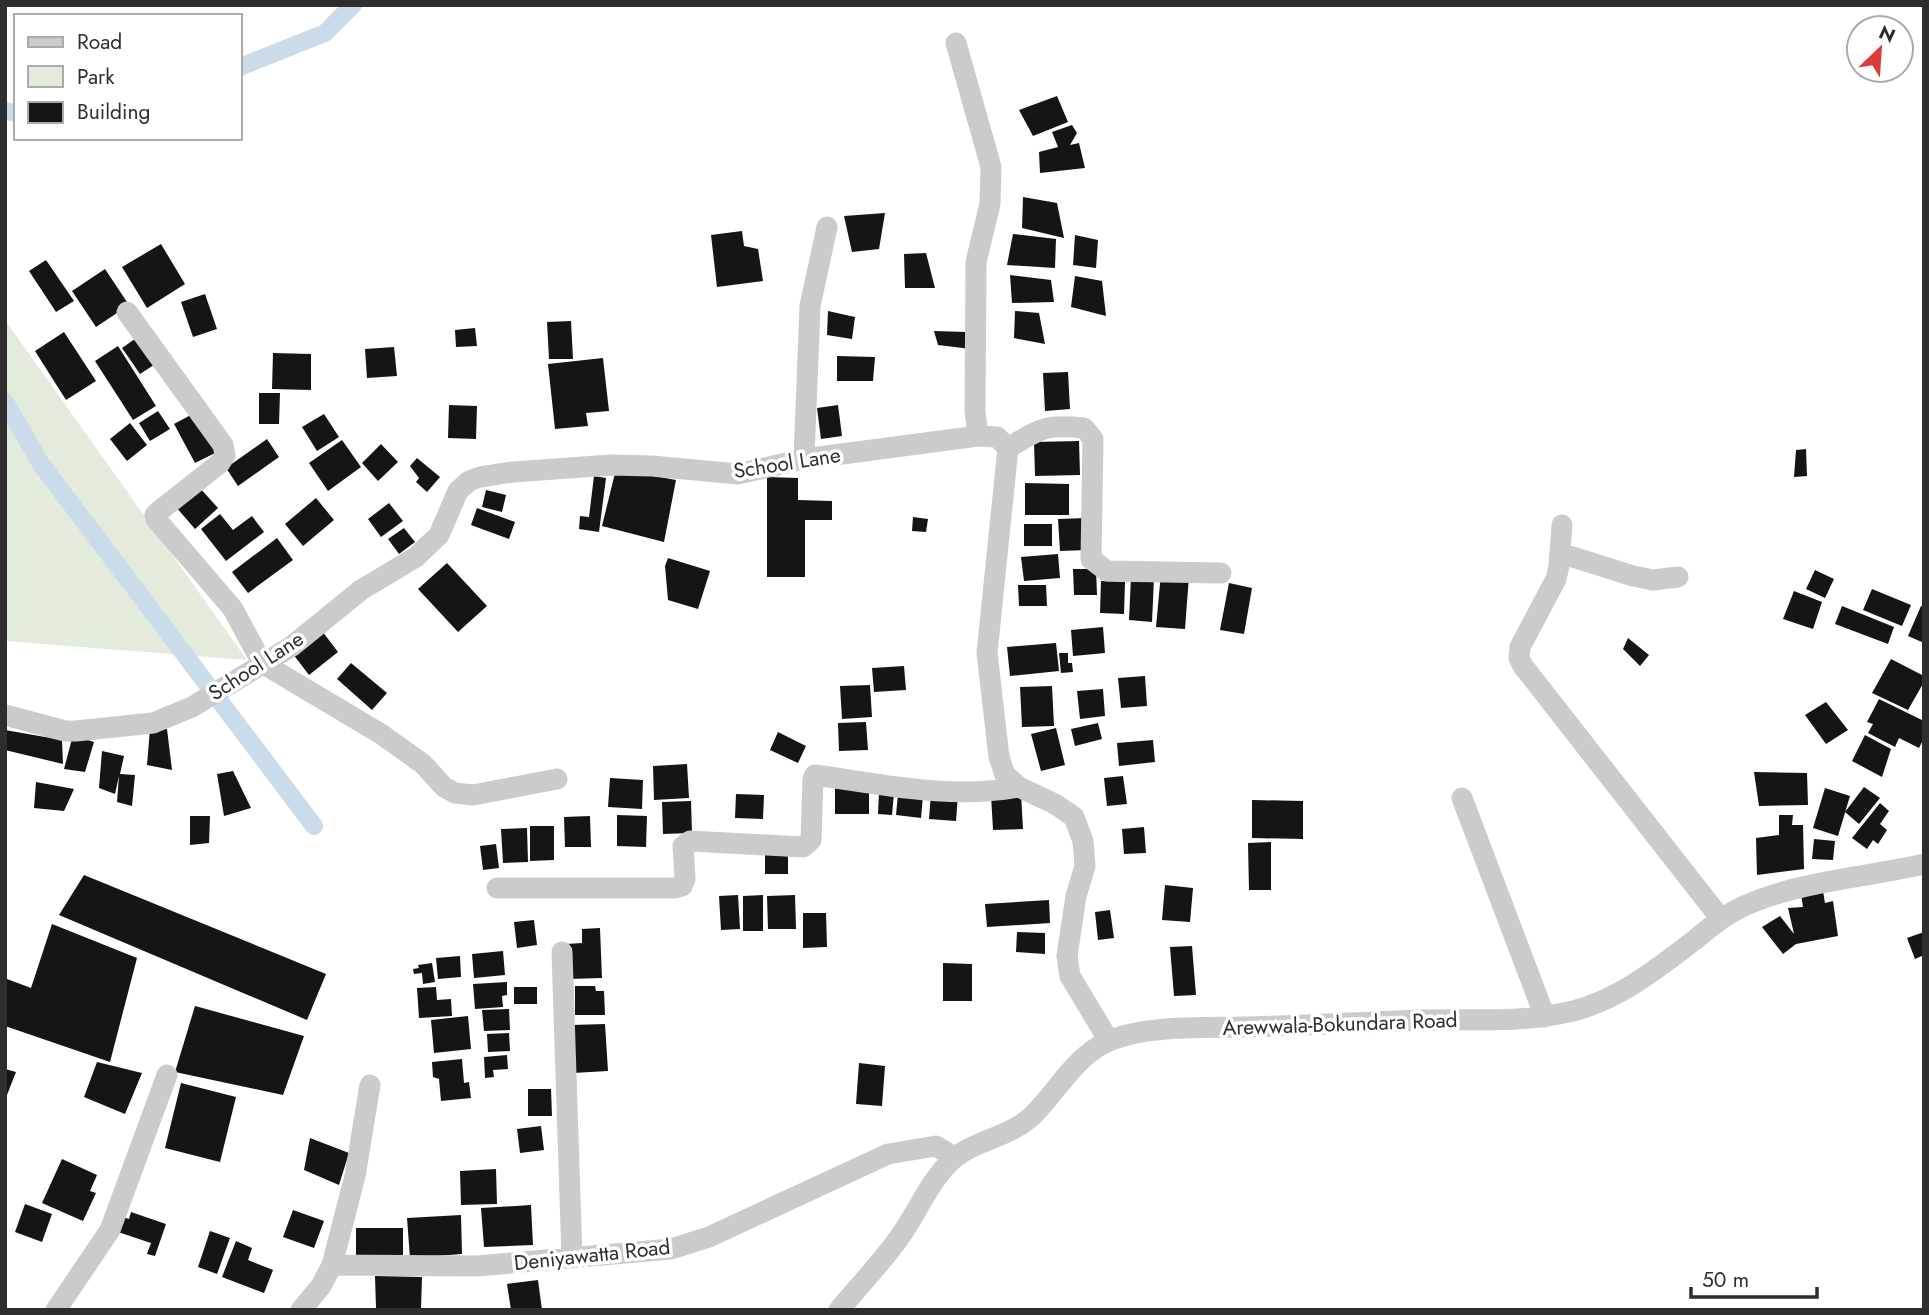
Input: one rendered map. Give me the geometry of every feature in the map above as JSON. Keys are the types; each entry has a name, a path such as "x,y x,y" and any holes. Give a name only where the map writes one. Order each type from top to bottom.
{"street":[{"path":"956,43 991,167 990,204 976,262 975,411 978,436"},
{"path":"804,459 810,306 827,227"},
{"path":"127,312 223,445 225,455 220,463 158,512 156,519 233,609 262,663 381,734 423,764 444,787 455,793 472,795 557,779"},
{"path":"1109,1041 1070,976 1066,956 1076,896 1085,866 1083,841 1074,817 1055,804 1019,787 1005,775 999,757 987,653 1009,448 1042,428 1066,426 1084,429 1093,439 1091,559 1097,566 1107,571 1220,573"},
{"name":"School Lane","path":"5,715 76,732 153,723 192,707 292,646 361,590 416,556 439,535 458,491 469,481 513,471 611,465 738,474 804,459 978,436 997,437 1009,448"},
{"path":"1562,525 1556,579 1520,647 1519,658 1589,752 1721,919"},
{"path":"1560,553 1633,576 1653,580 1678,578"},
{"path":"497,888 675,888 682,886 685,879 684,846 690,841 803,847 811,840 815,775 916,789 974,793 1019,787"},
{"path":"1462,798 1545,1017"},
{"name":"Arewwala-Bokundara Road","path":"839,1310 898,1239 935,1177 954,1157 1013,1130 1031,1117 1076,1064 1109,1041 1144,1032 1177,1028 1320,1026 1425,1020 1488,1021 1545,1017 1601,1002 1644,978 1721,919 1741,907 1796,890 1924,864"},
{"path":"562,952 572,1258"},
{"path":"56,1310 110,1230 167,1075"},
{"path":"300,1310 321,1286 332,1265 355,1176 370,1085"},
{"name":"Deniyawatta Road","path":"332,1265 477,1266 671,1249 709,1237 888,1154 936,1146 954,1157"}],"green space":[{"path":"5,320 247,660 5,641"}],"building":[{"path":"1057,96 1068,122 1033,136 1019,110"},
{"path":"1072,125 1077,133 1070,145 1079,143 1085,168 1040,173 1039,152 1058,147 1052,132"},
{"path":"1023,197 1057,203 1064,238 1022,228"},
{"path":"885,213 879,249 852,252 844,216"},
{"path":"742,231 744,246 758,249 763,281 717,287 711,235"},
{"path":"1013,234 1056,239 1055,268 1007,265"},
{"path":"1075,235 1098,240 1096,268 1073,265"},
{"path":"161,244 185,284 147,308 122,267"},
{"path":"926,253 935,288 905,288 904,254"},
{"path":"46,260 74,301 56,312 29,271"},
{"path":"105,269 129,305 96,327 72,291"},
{"path":"1010,275 1051,280 1054,302 1012,303"},
{"path":"1075,276 1102,281 1106,316 1071,307"},
{"path":"205,294 217,329 193,337 181,302"},
{"path":"828,311 855,317 852,339 827,335"},
{"path":"1015,311 1039,313 1045,344 1014,338"},
{"path":"571,321 573,359 549,359 547,322"},
{"path":"475,328 477,346 456,347 455,330"},
{"path":"934,331 966,332 971,349 938,345"},
{"path":"64,332 96,381 66,400 35,351"},
{"path":"142,334 160,361 140,374 122,348"},
{"path":"118,346 156,406 133,420 95,361"},
{"path":"394,347 397,376 367,378 365,349"},
{"path":"273,353 311,354 311,390 272,389"},
{"path":"837,356 875,357 873,381 837,381"},
{"path":"603,358 609,411 586,413 588,426 555,429 548,364"},
{"path":"1068,372 1070,409 1045,411 1043,373"},
{"path":"259,393 280,393 279,424 259,424"},
{"path":"449,405 477,406 476,439 448,438"},
{"path":"838,405 842,436 821,439 817,408"},
{"path":"200,410 221,450 195,463 174,424"},
{"path":"158,411 170,429 150,441 139,423"},
{"path":"324,414 339,437 317,451 302,427"},
{"path":"130,423 147,445 127,461 110,439"},
{"path":"267,439 279,457 238,486 226,468"},
{"path":"342,440 361,467 328,491 309,463"},
{"path":"1079,441 1080,475 1035,476 1034,442"},
{"path":"381,444 398,462 378,481 362,463"},
{"path":"1806,449 1807,476 1794,477 1796,450"},
{"path":"417,458 440,477 427,492 416,482 419,478 410,466"},
{"path":"616,469 676,480 664,542 602,526"},
{"path":"594,476 606,478 599,532 579,529 580,516 589,517"},
{"path":"767,477 798,478 798,500 832,501 832,520 805,520 805,577 767,577"},
{"path":"1025,483 1069,484 1069,515 1025,515"},
{"path":"199,487 218,508 195,529 176,507"},
{"path":"486,490 506,495 502,512 482,507"},
{"path":"316,498 334,520 303,546 285,524"},
{"path":"389,503 403,521 381,537 368,519"},
{"path":"477,508 515,522 509,539 471,525"},
{"path":"220,514 233,530 252,516 264,532 226,561 201,529"},
{"path":"913,517 928,519 926,532 912,531"},
{"path":"1086,518 1088,550 1060,551 1058,519"},
{"path":"1024,524 1052,524 1052,546 1024,546"},
{"path":"404,528 415,542 399,554 388,539"},
{"path":"277,538 293,560 248,593 232,572"},
{"path":"1058,554 1060,578 1024,581 1021,557"},
{"path":"668,558 710,571 698,609 668,600 665,566"},
{"path":"447,563 487,606 458,632 418,589"},
{"path":"1073,569 1096,569 1097,595 1074,595"},
{"path":"1815,570 1834,579 1825,598 1806,589"},
{"path":"1161,573 1189,576 1185,629 1156,627"},
{"path":"1131,577 1154,578 1152,622 1129,620"},
{"path":"1101,581 1125,582 1124,614 1100,613"},
{"path":"1229,583 1252,588 1244,634 1220,630"},
{"path":"1018,585 1046,585 1047,606 1019,606"},
{"path":"1872,589 1911,605 1902,626 1863,610"},
{"path":"1794,591 1822,602 1813,629 1783,619"},
{"path":"1842,606 1894,627 1888,644 1835,624"},
{"path":"1921,606 1924,607 1924,643 1908,636"},
{"path":"1103,627 1105,653 1073,656 1071,630"},
{"path":"322,631 338,652 309,675 293,654"},
{"path":"1628,638 1649,655 1640,666 1623,649"},
{"path":"1056,643 1059,671 1010,676 1007,647"},
{"path":"1059,653 1068,653 1068,663 1072,663 1073,672 1061,673"},
{"path":"1891,659 1924,676 1924,682 1908,710 1872,693"},
{"path":"351,663 387,693 372,710 337,679"},
{"path":"904,666 906,690 874,692 872,668"},
{"path":"1145,676 1147,706 1121,708 1118,678"},
{"path":"870,685 872,717 842,719 840,686"},
{"path":"1052,686 1054,726 1022,727 1020,687"},
{"path":"1103,689 1105,716 1080,719 1077,691"},
{"path":"1879,699 1924,721 1924,738 1919,748 1899,738 1895,747 1868,733 1873,724 1867,722"},
{"path":"1826,702 1848,730 1826,744 1805,715"},
{"path":"866,722 868,750 839,751 838,723"},
{"path":"1098,723 1102,739 1075,746 1071,729"},
{"path":"1056,728 1065,765 1041,771 1031,734"},
{"path":"150,729 167,729 172,770 147,765"},
{"path":"5,730 62,740 63,764 5,750"},
{"path":"778,732 806,746 798,763 770,750"},
{"path":"73,735 94,742 85,772 64,769"},
{"path":"1865,735 1891,749 1882,777 1852,761"},
{"path":"1153,740 1155,762 1119,766 1117,743"},
{"path":"102,751 124,756 120,774 135,775 132,806 117,802 119,776 115,794 99,788"},
{"path":"687,764 689,798 654,800 653,766"},
{"path":"233,771 251,808 224,816 217,774"},
{"path":"1754,772 1807,773 1808,805 1759,806"},
{"path":"1123,776 1127,804 1107,806 1104,778"},
{"path":"610,778 643,780 642,809 608,807"},
{"path":"36,782 74,789 64,811 34,808"},
{"path":"835,782 869,783 869,814 835,814"},
{"path":"1864,787 1880,798 1859,824 1845,812"},
{"path":"1825,788 1850,796 1838,836 1813,828"},
{"path":"879,792 894,793 892,815 878,814"},
{"path":"931,793 958,795 956,821 929,819"},
{"path":"1021,793 1023,829 993,830 991,795"},
{"path":"736,794 764,795 763,819 735,818"},
{"path":"898,794 923,796 921,818 896,815"},
{"path":"1252,800 1303,801 1303,839 1252,838"},
{"path":"691,801 692,833 663,834 662,802"},
{"path":"1880,803 1889,811 1880,824 1887,830 1878,844 1873,840 1867,849 1852,838"},
{"path":"617,815 647,816 646,847 617,846"},
{"path":"1779,815 1793,815 1792,825 1803,825 1804,869 1757,875 1756,838 1779,835"},
{"path":"190,816 210,816 209,843 190,845"},
{"path":"590,816 591,847 565,847 564,817"},
{"path":"530,826 554,826 554,860 530,861"},
{"path":"1144,827 1146,853 1124,854 1122,829"},
{"path":"527,828 528,862 503,863 501,829"},
{"path":"1814,839 1835,841 1833,860 1812,859"},
{"path":"765,842 788,842 788,874 765,874"},
{"path":"1271,842 1271,890 1249,890 1248,843"},
{"path":"496,844 499,868 483,870 480,846"},
{"path":"84,875 326,974 307,1020 59,915"},
{"path":"1165,885 1193,888 1190,922 1162,920"},
{"path":"1823,891 1825,903 1833,901 1838,936 1796,944 1783,954 1762,927 1780,916 1794,934 1788,908 1803,907 1801,894"},
{"path":"738,895 740,929 721,930 719,896"},
{"path":"763,895 763,931 743,931 743,896"},
{"path":"795,895 796,929 768,929 767,896"},
{"path":"1049,900 1050,923 987,927 985,904"},
{"path":"1110,910 1114,938 1098,940 1095,912"},
{"path":"803,913 826,913 827,947 803,948"},
{"path":"534,920 537,945 517,948 514,922"},
{"path":"52,924 137,958 110,1062 5,1026 5,981 7,979 31,988"},
{"path":"600,928 602,978 568,979 566,944 582,943 582,929"},
{"path":"1017,932 1045,933 1045,954 1016,952"},
{"path":"1924,932 1924,955 1915,959 1907,938"},
{"path":"1192,946 1196,995 1174,996 1170,947"},
{"path":"503,951 505,975 474,978 472,954"},
{"path":"460,956 461,977 438,979 436,958"},
{"path":"432,963 435,982 423,984 422,973 414,974 413,969 419,968 418,965"},
{"path":"943,963 972,964 972,1001 943,1001"},
{"path":"507,982 507,995 502,996 503,1007 475,1009 473,984"},
{"path":"575,986 595,986 596,991 604,991 605,1015 575,1015"},
{"path":"436,987 437,1000 451,999 452,1016 419,1018 417,988"},
{"path":"514,987 537,987 537,1004 514,1004"},
{"path":"195,1006 304,1036 283,1095 175,1072"},
{"path":"509,1009 510,1030 484,1031 482,1010"},
{"path":"468,1016 471,1049 434,1053 431,1020"},
{"path":"605,1024 608,1071 573,1073 571,1025"},
{"path":"509,1033 510,1051 488,1052 487,1034"},
{"path":"507,1055 508,1069 493,1070 494,1077 485,1078 484,1057"},
{"path":"462,1059 464,1083 469,1082 471,1098 441,1101 439,1079 433,1077 432,1062"},
{"path":"97,1062 142,1073 125,1114 84,1097"},
{"path":"859,1063 885,1066 882,1106 856,1104"},
{"path":"5,1069 16,1072 5,1100"},
{"path":"181,1083 236,1097 220,1162 165,1148"},
{"path":"528,1089 551,1089 552,1116 528,1116"},
{"path":"541,1126 544,1150 520,1153 517,1129"},
{"path":"310,1138 349,1153 339,1185 304,1170"},
{"path":"62,1159 97,1175 90,1191 96,1193 83,1221 42,1203"},
{"path":"496,1169 497,1204 461,1205 460,1171"},
{"path":"25,1204 52,1214 42,1242 15,1232"},
{"path":"531,1205 533,1245 484,1247 481,1208"},
{"path":"293,1210 324,1221 314,1248 283,1237"},
{"path":"131,1212 166,1224 155,1256 147,1254 151,1243 118,1232 123,1217 129,1219"},
{"path":"461,1215 462,1254 410,1258 407,1218"},
{"path":"356,1228 403,1228 403,1258 356,1258"},
{"path":"210,1231 230,1238 217,1274 198,1267"},
{"path":"236,1241 252,1248 248,1260 273,1270 264,1293 222,1277"},
{"path":"375,1276 422,1277 421,1309 376,1308"},
{"path":"538,1280 542,1310 511,1310 507,1284"}],"waterway":[{"path":"242,66 325,33 353,5"},
{"path":"5,111 14,113"},
{"path":"5,402 41,464 314,826"}]}
